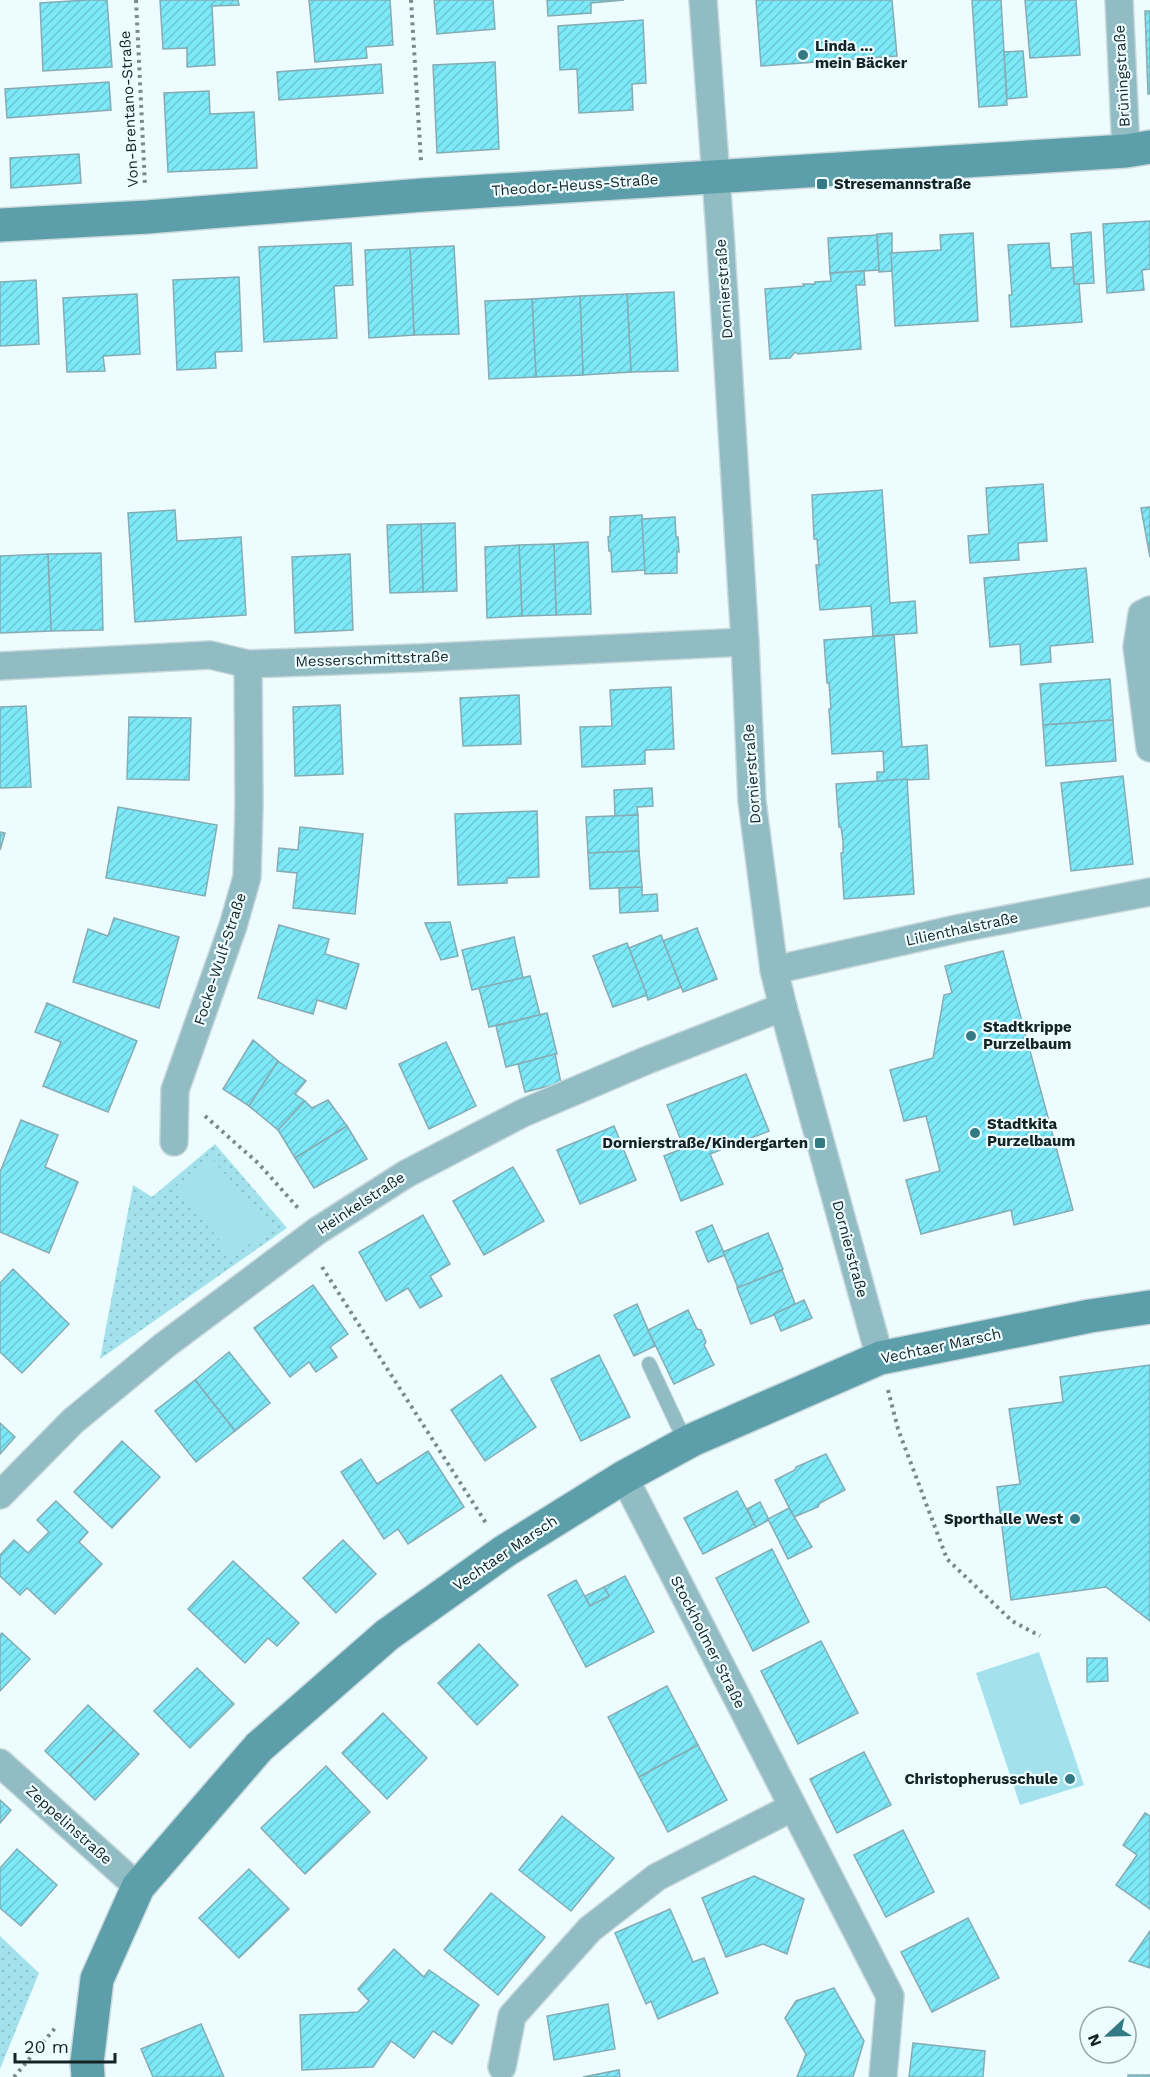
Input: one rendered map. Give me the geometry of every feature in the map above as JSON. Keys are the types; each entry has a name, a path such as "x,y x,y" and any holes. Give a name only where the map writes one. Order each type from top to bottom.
{"street":[{"path":"703,0 717,177"},
{"name":"Brüningstraße","path":"1119,0 1138,149"},
{"name":"Theodor-Heuss-Straße","path":"0,225 147,217 423,195 1138,149"},
{"name":"Dornierstraße","path":"717,177 745,642 752,801 774,970 880,1358"},
{"path":"1150,610 1142,614 1137,647 1150,748"},
{"name":"Messerschmittstraße","path":"0,666 210,655 248,664 745,642"},
{"name":"Focke-Wulf-Straße","path":"174,1142 175,1090 234,926 247,877 248,664"},
{"name":"Lilienthalstraße","path":"774,970 961,927 1150,892"},
{"name":"Heinkelstraße","path":"0,1496 73,1421 165,1345 311,1236 406,1174 523,1113 645,1061 783,1007"},
{"name":"Vechtaer Marsch","path":"88,2077 87,2062 97,1978 138,1887 259,1747 387,1635 505,1551 624,1477 686,1443 880,1358 1090,1316 1150,1307"},
{"name":"Stockholmer Straße","path":"624,1477 890,1996 883,2077"},
{"name":"Zeppelinstraße","path":"0,1763 138,1887"},
{"path":"502,2067 512,2016 590,1929 657,1876 793,1807"}],"lane":[{"path":"649,1364 686,1443"}],"path":[{"name":"Von-Brentano-Straße","path":"136,0 147,217"},
{"path":"411,0 423,195"},
{"path":"175,1090 259,1164 311,1236 505,1551"},
{"path":"880,1358 898,1430 947,1559 1012,1621 1040,1636"}],"shaded area":[{"path":"215,1144 287,1228 100,1359 133,1185 152,1197"},
{"path":"212,1159 272,1228 233,1256 175,1187"},
{"path":"1039,1652 1084,1785 1020,1805 976,1673"},
{"path":"0,1936 39,1973 0,2069"}],"building":[{"path":"107,0 112,67 43,71 40,3"},
{"path":"160,0 238,0 239,5 212,6 215,65 187,67 187,48 163,49"},
{"path":"309,0 390,0 393,45 366,47 367,58 315,62"},
{"path":"434,0 493,0 495,29 437,34"},
{"path":"547,0 624,0 591,3 591,13 548,16"},
{"path":"756,0 892,0 897,56 761,66"},
{"path":"972,0 1001,0 1007,105 979,107"},
{"path":"1025,0 1076,0 1080,55 1030,58"},
{"path":"1145,11 1150,11 1150,94 1148,94"},
{"path":"643,20 646,83 632,84 633,110 579,113 577,69 560,70 558,26"},
{"path":"1023,51 1027,97 1007,99 1004,52"},
{"path":"495,62 499,149 437,153 433,65"},
{"path":"381,64 383,93 279,100 277,72"},
{"path":"109,82 111,110 7,118 5,89"},
{"path":"209,91 210,114 254,112 257,168 168,172 164,93"},
{"path":"79,154 81,183 11,188 10,158"},
{"path":"1150,221 1150,269 1142,270 1144,290 1107,293 1103,224"},
{"path":"1091,232 1094,283 1074,284 1071,234"},
{"path":"892,233 892,271 879,272 877,234"},
{"path":"973,233 978,321 895,326 891,253 941,250 940,235"},
{"path":"877,235 879,270 830,273 828,238"},
{"path":"351,243 353,285 334,286 337,338 264,342 259,247"},
{"path":"1049,243 1051,268 1073,267 1074,284 1079,284 1082,322 1011,327 1009,295 1012,295 1008,245"},
{"path":"454,246 459,334 414,335 410,248"},
{"path":"410,248 414,335 369,338 365,250"},
{"path":"864,271 865,285 856,285 861,349 798,354 795,352 790,358 770,359 765,289 831,281 830,273"},
{"path":"239,277 242,351 215,352 216,368 177,370 173,280"},
{"path":"36,280 39,344 0,346 0,282"},
{"path":"674,292 678,371 631,372 627,294"},
{"path":"137,294 140,354 103,356 105,371 67,372 63,298"},
{"path":"627,294 631,372 583,375 580,296"},
{"path":"580,296 583,375 536,377 532,299"},
{"path":"532,299 536,377 489,379 485,301"},
{"path":"1043,484 1047,541 1018,543 1019,560 970,563 968,536 989,534 986,488"},
{"path":"882,490 890,603 915,601 917,633 873,636 871,606 820,610 816,565 819,565 817,539 814,539 812,495"},
{"path":"1150,507 1150,557 1141,508"},
{"path":"175,510 177,541 241,537 246,615 135,622 128,513"},
{"path":"642,515 645,570 612,572 608,537 610,536 610,517"},
{"path":"675,517 679,552 677,551 677,573 645,574 642,519"},
{"path":"455,523 457,591 423,592 421,524"},
{"path":"421,524 423,592 390,593 387,525"},
{"path":"588,542 591,614 556,615 554,544"},
{"path":"554,544 556,615 522,616 519,545"},
{"path":"519,545 522,616 487,618 485,547"},
{"path":"101,553 103,630 51,631 48,554"},
{"path":"48,554 51,631 0,633 0,556"},
{"path":"350,554 353,630 295,633 292,557"},
{"path":"1086,568 1093,642 1050,646 1051,662 1021,665 1020,644 990,647 984,578"},
{"path":"894,635 902,747 927,745 929,779 877,781 877,772 884,772 883,751 832,754 829,709 831,709 824,640"},
{"path":"1110,679 1113,720 1043,725 1040,684"},
{"path":"671,687 674,749 645,750 645,764 582,767 580,727 612,726 610,690"},
{"path":"519,695 521,744 463,746 460,698"},
{"path":"340,705 343,774 295,776 293,707"},
{"path":"26,706 31,787 0,788 0,707"},
{"path":"129,717 191,718 189,780 127,779"},
{"path":"1113,720 1116,761 1046,766 1043,725"},
{"path":"1123,776 1133,864 1071,871 1061,783"},
{"path":"907,779 914,894 844,899 841,853 843,853 843,841 841,827 839,827 836,784"},
{"path":"652,788 653,806 637,807 638,815 615,816 614,790"},
{"path":"118,807 217,825 205,896 106,878"},
{"path":"537,811 539,877 507,878 507,883 458,885 455,814"},
{"path":"638,815 639,851 588,853 586,817"},
{"path":"300,827 363,834 355,914 293,908 297,873 277,871 279,848 298,850"},
{"path":"0,832 5,833 0,850"},
{"path":"639,851 642,887 590,889 588,853"},
{"path":"642,887 642,895 657,894 658,911 620,913 619,888"},
{"path":"114,918 179,937 159,1008 73,982 88,929 108,936"},
{"path":"450,922 458,956 441,960 425,923"},
{"path":"279,925 329,939 325,954 359,964 346,1009 317,1000 313,1014 258,998"},
{"path":"697,928 717,979 683,992 663,941"},
{"path":"661,935 681,987 648,1000 629,948"},
{"path":"514,937 523,978 472,990 462,950"},
{"path":"627,943 647,995 613,1007 593,956"},
{"path":"1003,951 1073,1210 1014,1225 1011,1210 921,1234 906,1180 940,1171 926,1116 904,1121 890,1070 933,1058 944,995 952,993 945,966"},
{"path":"530,976 540,1015 489,1027 479,988"},
{"path":"47,1003 137,1041 108,1112 43,1086 61,1042 35,1032"},
{"path":"547,1013 557,1054 506,1067 496,1026"},
{"path":"253,1040 278,1061 249,1106 223,1089"},
{"path":"446,1042 476,1106 429,1129 399,1064"},
{"path":"555,1054 561,1083 525,1092 518,1064"},
{"path":"278,1061 306,1081 295,1094 305,1101 278,1130 249,1106"},
{"path":"746,1074 769,1131 710,1154 723,1184 681,1201 664,1156 684,1148 667,1105"},
{"path":"328,1100 347,1126 295,1158 278,1130 305,1101 312,1108"},
{"path":"21,1120 58,1135 45,1167 78,1182 49,1253 0,1232 0,1172"},
{"path":"347,1126 367,1159 314,1188 295,1158"},
{"path":"614,1126 636,1180 580,1204 557,1150"},
{"path":"513,1167 544,1221 484,1255 453,1201"},
{"path":"423,1215 450,1264 430,1276 442,1296 420,1308 408,1288 386,1301 359,1252"},
{"path":"712,1225 725,1255 708,1262 696,1232"},
{"path":"768,1233 783,1269 738,1288 723,1252"},
{"path":"13,1269 69,1324 22,1373 0,1352 0,1283"},
{"path":"782,1270 796,1306 751,1324 737,1288"},
{"path":"313,1285 348,1334 330,1347 337,1357 316,1372 309,1362 290,1377 254,1328"},
{"path":"804,1300 812,1318 781,1331 774,1314"},
{"path":"637,1304 655,1346 634,1356 614,1315"},
{"path":"688,1310 697,1329 701,1330 706,1342 704,1345 714,1365 674,1384 648,1330"},
{"path":"229,1352 270,1403 235,1431 195,1380"},
{"path":"599,1355 630,1417 581,1441 551,1379"},
{"name":"Sporthalle West","path":"1150,1365 1150,1621 1106,1587 1011,1600 997,1487 1020,1484 1009,1409 1063,1402 1060,1377"},
{"path":"501,1375 536,1427 485,1461 451,1410"},
{"path":"195,1380 235,1431 196,1462 155,1411"},
{"path":"0,1423 15,1437 0,1454"},
{"path":"122,1441 160,1477 112,1528 74,1492"},
{"path":"428,1451 464,1507 408,1544 398,1529 384,1539 341,1472 361,1459 377,1484"},
{"path":"826,1454 845,1490 820,1503 818,1507 794,1517 775,1480 795,1470 796,1467"},
{"path":"737,1491 756,1527 703,1554 684,1518"},
{"path":"56,1501 88,1532 79,1542 102,1564 55,1614 27,1588 20,1595 0,1576 0,1555 14,1540 28,1553 49,1532 37,1520"},
{"path":"760,1502 769,1520 756,1527 747,1509"},
{"path":"789,1508 812,1547 788,1559 768,1519"},
{"path":"343,1540 376,1574 336,1613 303,1578"},
{"path":"772,1549 809,1622 753,1651 716,1578"},
{"path":"233,1561 299,1623 277,1646 268,1638 245,1663 188,1609"},
{"path":"625,1576 654,1632 586,1667 548,1595 576,1580 590,1606 609,1596 604,1587"},
{"path":"604,1587 609,1596 590,1606 585,1596"},
{"path":"2,1633 30,1659 0,1691 0,1635"},
{"path":"821,1641 858,1713 798,1744 761,1671"},
{"path":"479,1644 518,1685 477,1725 438,1683"},
{"path":"1087,1658 1107,1658 1108,1681 1087,1682"},
{"path":"197,1668 234,1704 190,1748 154,1711"},
{"path":"667,1686 698,1745 639,1777 608,1717"},
{"path":"88,1705 114,1730 70,1775 45,1751"},
{"path":"383,1713 427,1758 387,1799 342,1753"},
{"path":"114,1730 139,1754 95,1800 70,1775"},
{"path":"698,1745 727,1800 668,1832 639,1777"},
{"path":"864,1752 891,1805 837,1833 810,1779"},
{"path":"326,1766 370,1812 305,1874 261,1828"},
{"path":"0,1800 11,1810 0,1823"},
{"path":"1145,1813 1150,1816 1150,1909 1116,1885 1137,1855 1123,1845"},
{"path":"562,1816 614,1858 571,1911 519,1870"},
{"path":"903,1830 934,1892 886,1917 854,1855"},
{"path":"17,1849 57,1885 21,1926 0,1908 0,1868"},
{"path":"249,1869 289,1909 239,1958 199,1918"},
{"path":"754,1876 804,1899 787,1954 763,1944 726,1957 702,1898"},
{"path":"491,1893 545,1937 498,1995 444,1950"},
{"path":"670,1909 693,1962 704,1958 718,1993 658,2019 651,2001 646,2004 615,1933"},
{"path":"968,1918 999,1978 932,2012 901,1952"},
{"path":"1150,1931 1150,1968 1129,1961"},
{"path":"394,1949 424,1977 429,1970 479,2005 452,2044 433,2031 414,2058 391,2041 373,2067 302,2070 300,2015 358,2012 369,2001 358,1989"},
{"path":"834,1988 864,2041 853,2077 797,2077 806,2054 785,2018 796,2001"},
{"path":"608,2004 615,2049 554,2060 547,2016"},
{"path":"201,2024 224,2077 153,2077 141,2049"},
{"path":"913,2043 985,2051 983,2077 909,2077"},
{"path":"619,2070 620,2077 583,2077"},
{"path":"1128,2075 1150,2075 1150,2077 1128,2077"}],"place":[{"name":"Linda ... mein Bäcker","path":"803,55"},
{"name":"Stresemannstraße","path":"822,184"},
{"name":"Stadtkrippe Purzelbaum","path":"971,1036"},
{"name":"Stadtkita Purzelbaum","path":"975,1133"},
{"name":"Dornierstraße/Kindergarten","path":"820,1143"},
{"name":"Sporthalle West","path":"1075,1519"},
{"name":"Christopherusschule","path":"1070,1779"}]}
